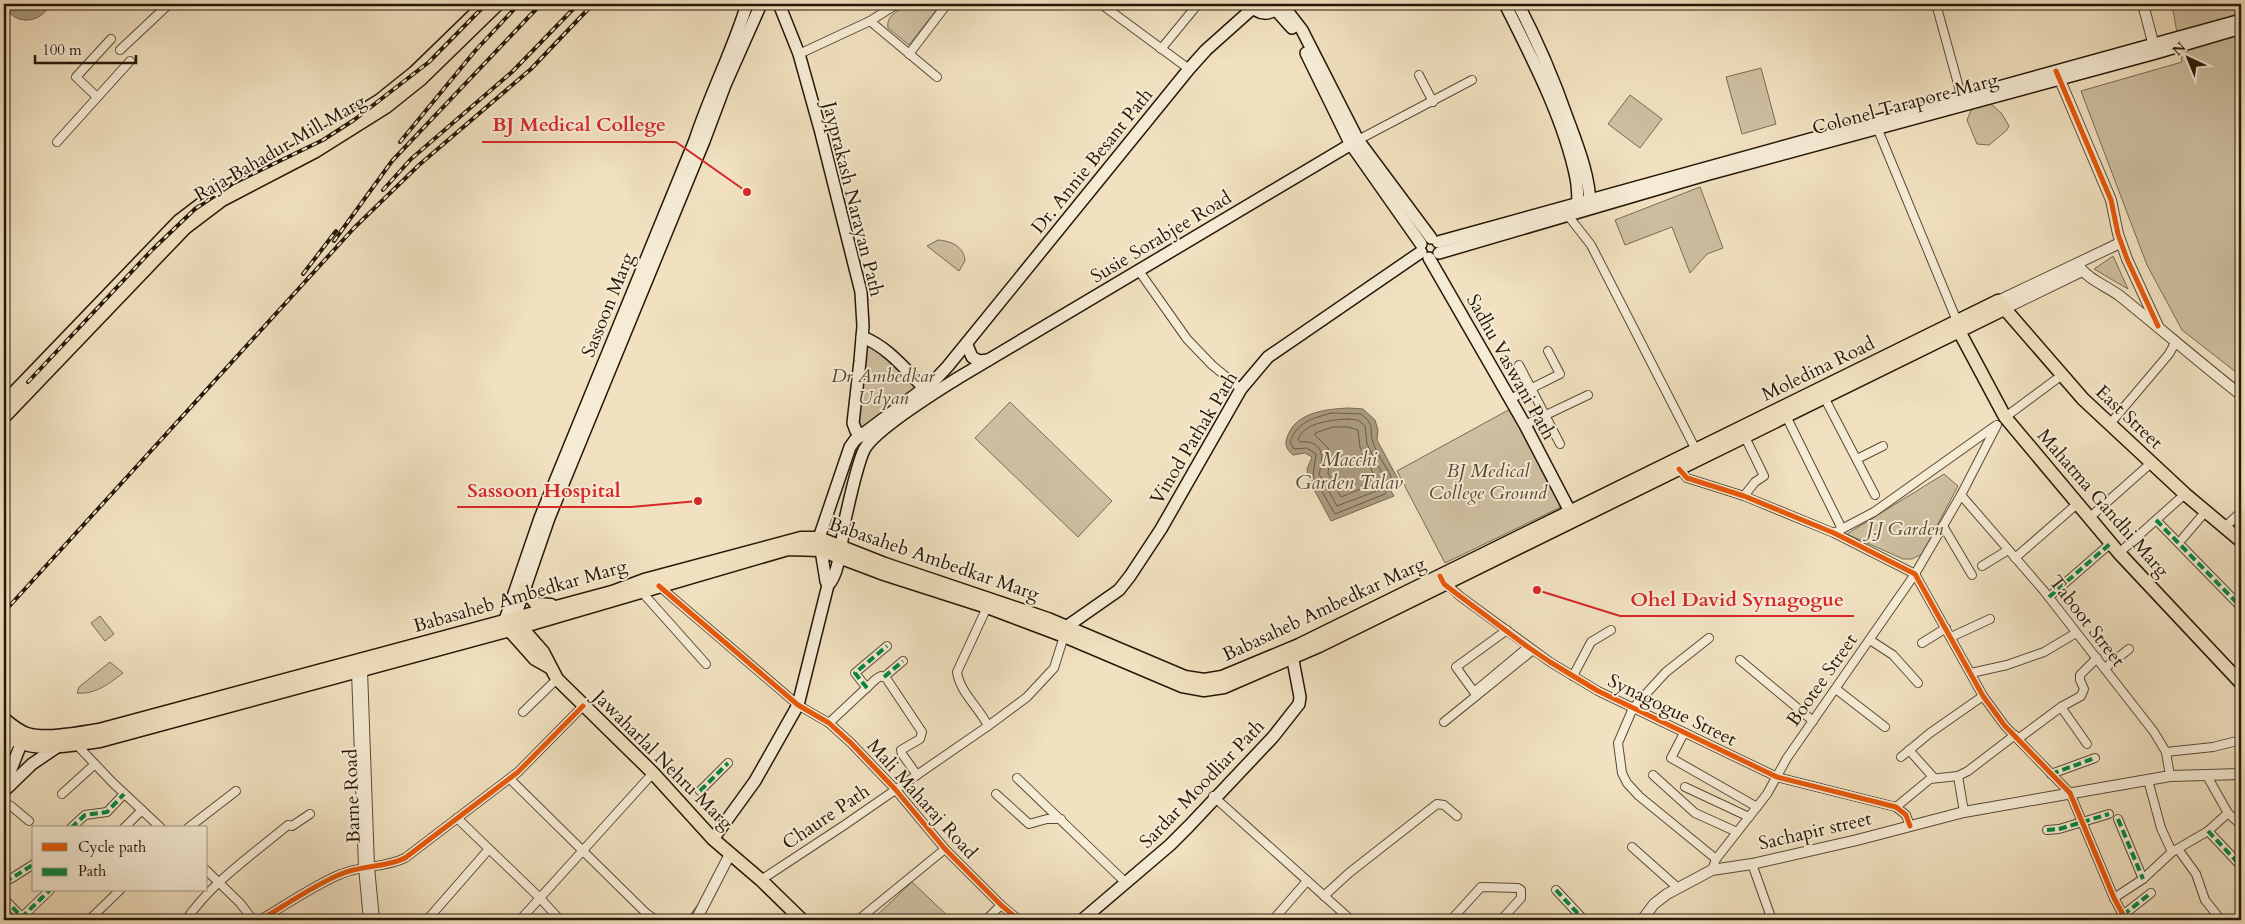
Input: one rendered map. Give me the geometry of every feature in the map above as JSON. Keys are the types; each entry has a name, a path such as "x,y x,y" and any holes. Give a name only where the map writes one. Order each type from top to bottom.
{"main road":[{"name":"Raja Bahadur Mill Marg","path":"4,417 38,374 179,221 217,192 311,143 380,100 415,72 485,4"},
{"name":"Raja Bahadur Mill Marg","path":"4,403 38,374 185,228 222,200 328,144 386,108 421,79 498,4"},
{"name":"Sassoon Marg","path":"513,624 549,518 704,141 744,30 747,4"},
{"name":"Sassoon Marg","path":"513,624 540,518 695,140 715,84 744,30 761,4"},
{"path":"1505,4 1536,65 1568,149 1577,180 1572,211"},
{"path":"1518,4 1546,60 1578,145 1590,204"},
{"name":"Jayprakash Narayan Path","path":"780,5 798,54 834,181 861,292 862,337 853,423 853,427 861,434"},
{"path":"1252,6 1264,14 1279,6"},
{"name":"Dr. Annie Besant Path","path":"861,434 935,380 967,345 1189,69 1252,6"},
{"name":"Sadhu Vaswani Path","path":"1279,6 1354,142 1430,249 1575,515"},
{"name":"Colonel Tarapore Marg","path":"2155,49 2241,20"},
{"name":"Colonel Tarapore Marg","path":"1590,204 2155,49 2241,28"},
{"name":"Susie Sorabjee Road","path":"872,440 919,403 988,360 1354,142"},
{"name":"Vinod Pathak Path","path":"1065,631 1119,590 1138,565 1241,388 1268,357 1430,249 1572,211 1590,204"},
{"name":"Moledina Road","path":"1575,515 2001,305"},
{"name":"East Street","path":"2001,305 2083,399 2109,425 2185,494 2241,541"},
{"name":"Moledina Road","path":"1575,515 1679,469 1698,454 1745,437 1958,326"},
{"name":"Mahatma Gandhi Marg","path":"1958,326 2001,421 2115,548 2241,683"},
{"path":"862,337 873,342 897,361 924,388"},
{"path":"967,345 972,357 979,361 988,360"},
{"path":"713,839 755,781 798,704 828,585 832,582 849,502 864,449 872,440 861,434 850,448 820,544 828,585"},
{"name":"Babasaheb Ambedkar Marg","path":"11,734 37,746 100,741 360,670 513,624 562,606 784,541 801,538 885,564 1185,677 1204,680 1222,678 1289,654 1575,515"},
{"name":"Babasaheb Ambedkar Marg","path":"11,734 75,734 99,730 513,624 617,600 640,591 788,549 820,544"},
{"path":"524,588 536,604 562,606"},
{"name":"Jawaharlal Nehru Marg","path":"513,624 543,652 557,679 583,706 653,773 713,839 730,854 767,875 802,920"},
{"name":"Sardar Moodliar Path","path":"1076,920 1178,829 1273,737 1299,704 1300,697 1289,654"},
{"path":"4,787 11,734"},
{"path":"4,792 32,764 60,745"},
{"name":"Sardar Moodliar Path","path":"1082,920 1170,845 1213,796"}],"street":[{"path":"120,50 168,4"},
{"path":"798,54 870,20 897,4"},
{"path":"910,54 947,4"},
{"path":"1101,4 1189,69"},
{"path":"1161,49 1198,4"},
{"path":"1936,4 1963,102"},
{"path":"2143,4 2155,49"},
{"path":"870,20 937,77"},
{"path":"97,97 76,77 111,39"},
{"path":"57,142 130,61"},
{"path":"1419,75 1433,102"},
{"path":"2058,76 2110,200 2119,238 2158,326"},
{"path":"1354,142 1472,80"},
{"name":"Mahatma Gandhi Marg","path":"1876,126 1958,326"},
{"path":"1572,211 1698,454"},
{"path":"2001,305 2080,267 2119,238"},
{"path":"2080,267 2158,326 2175,343 2241,395"},
{"path":"1139,271 1187,339 1212,365 1241,388"},
{"path":"2127,302 2134,300 2141,290"},
{"path":"2109,425 2169,354 2175,343"},
{"path":"1512,398 1560,374 1548,351"},
{"path":"1518,365 1560,444"},
{"path":"1834,534 1874,512 2062,375"},
{"path":"1527,424 1588,395"},
{"path":"1824,397 1875,495"},
{"path":"1786,416 1842,529"},
{"name":"Bootee Street","path":"1712,870 1716,859 1757,807 1812,721 1915,574 1944,526 2001,421"},
{"path":"1744,496 1755,482 1764,476 1745,437"},
{"path":"1857,459 1883,446"},
{"path":"2089,518 2150,463"},
{"path":"1679,469 1687,478 1744,496 1834,534 1915,574 1983,696 2016,737 2070,793 2124,918 2151,894"},
{"path":"2049,597 2156,520 2185,494"},
{"name":"Taboot Street","path":"1961,495 2049,597 2154,732 2166,752 2170,776"},
{"path":"2015,558 2077,504"},
{"path":"2183,538 2206,511"},
{"path":"2225,527 2241,512"},
{"path":"2156,520 2241,606"},
{"path":"1944,526 1972,575"},
{"path":"1982,566 2008,550"},
{"name":"Synagogue Street","path":"1442,580 1531,649 1573,676 1633,708 1776,777 1896,806"},
{"name":"Mali Maharaj Road","path":"659,586 798,704 829,723 851,743 895,790 945,849 1001,905 1020,920"},
{"path":"640,591 706,664"},
{"path":"989,603 957,672 958,681 988,726 1027,697 1054,668 1065,631"},
{"path":"1951,637 1990,618"},
{"path":"1922,643 1946,628"},
{"path":"1506,630 1456,668 1474,692 1531,649"},
{"path":"1573,676 1587,647 1597,638 1611,630"},
{"path":"1971,673 2007,665 2044,652 2076,633"},
{"path":"1708,638 1666,672 1633,708 1618,743 1622,773 1627,783 1639,796 1716,859"},
{"path":"1870,640 1893,655 1918,683"},
{"path":"866,688 855,673 887,646"},
{"path":"1444,722 1531,649"},
{"path":"2104,668 2129,649"},
{"path":"1910,826 1906,815 1896,806 1930,779 1958,776 1968,771 2084,692 2080,675 2097,658"},
{"path":"1740,660 1812,721"},
{"path":"829,723 876,679 884,677 903,661"},
{"name":"Barne Road","path":"360,670 368,920"},
{"path":"884,677 890,682 922,732 920,739 901,750 917,775"},
{"path":"523,712 557,679"},
{"path":"1836,689 1884,727"},
{"path":"1901,757 1937,727 1983,696"},
{"path":"260,920 341,874 367,867 392,864 405,858 510,779 583,706"},
{"path":"2061,707 2087,744"},
{"name":"Chaure Path","path":"767,875 988,726"},
{"path":"1684,733 1671,758 1757,807"},
{"path":"2166,752 2213,747 2241,740"},
{"path":"76,744 124,794 159,826"},
{"path":"1909,750 1934,778"},
{"path":"2051,774 2095,758"},
{"path":"700,791 728,763"},
{"path":"62,794 95,764"},
{"path":"520,920 653,773"},
{"path":"2070,793 2170,776 2241,774"},
{"path":"1653,775 1695,813 1737,832"},
{"path":"1958,776 1964,812"},
{"path":"2208,776 2228,813 2241,825"},
{"path":"1017,778 1122,879"},
{"path":"510,779 646,913 656,920"},
{"path":"2148,780 2161,828 2175,850 2196,874 2204,900 2221,920"},
{"path":"1685,787 1749,817"},
{"path":"191,826 236,791"},
{"name":"Sachapir street","path":"1642,920 1660,899 1712,870 1752,864 1964,812 2070,793"},
{"path":"73,826 85,815 106,812 124,794"},
{"path":"996,794 1029,824 1047,819 1061,819"},
{"path":"1213,796 1351,920"},
{"path":"4,803 11,806 29,821"},
{"path":"1324,896 1437,804 1444,805 1457,816"},
{"path":"126,826 142,810"},
{"path":"2114,898 2143,879 2175,850 2208,830 2228,813"},
{"path":"208,891 288,825 292,826 310,814"},
{"path":"2047,830 2059,829 2108,814"},
{"path":"457,818 540,898 560,920"},
{"path":"2118,819 2143,879"},
{"path":"2208,830 2241,866"},
{"path":"1632,847 1678,888"},
{"path":"427,920 489,849"},
{"path":"858,920 945,849"},
{"path":"696,920 730,854"},
{"path":"1752,864 1772,920"},
{"path":"4,880 12,878 32,865"},
{"name":"Barne Road","path":"367,867 375,920"},
{"path":"208,872 220,882 253,920"},
{"path":"1273,920 1307,880"},
{"path":"1451,920 1482,887 1518,888 1521,890 1521,898 1501,920"},
{"path":"1556,890 1584,920"},
{"path":"4,899 22,917 48,892"},
{"path":"89,920 118,892"},
{"path":"186,920 207,892"},
{"path":"986,920 1001,905"},
{"path":"639,920 646,913"}],"green space":[{"path":"907,4 941,4 909,45 888,28 891,16"},
{"path":"2172,4 2241,4 2241,376 2182,330 2147,265 2081,91 2182,62"},
{"path":"1761,68 1776,124 1742,134 1726,77"},
{"path":"1630,95 1662,119 1640,148 1608,124"},
{"path":"1990,103 2002,114 2009,126 2007,130 1989,145 1977,144 1967,120 1972,108"},
{"path":"1700,187 1723,248 1707,254 1690,273 1672,227 1625,245 1615,220"},
{"path":"938,240 956,245 962,252 965,261 959,271 927,246"},
{"path":"2113,256 2128,289 2094,269"},
{"name":"Dr Ambedkar Udyan","path":"864,343 870,345 908,378 916,390 864,430 858,424"},
{"path":"1010,402 1112,501 1078,537 975,438"},
{"name":"BJ Medical College Ground","path":"1512,408 1563,502 1559,508 1445,563 1397,471"},
{"name":"J.J Garden","path":"1944,474 1958,486 1922,554 1912,559 1903,559 1847,534"},
{"path":"100,616 114,634 105,641 91,623"},
{"path":"110,662 123,673 96,690 77,693 79,687"},
{"path":"912,882 952,920 872,920"}],"water":[{"path":"4,4 50,4 40,16 27,20 14,16"},
{"name":"Macchi Garden Talav","path":"1331,409 1363,409 1375,420 1378,430 1377,440 1398,479 1391,491 1394,496 1331,521 1308,478 1307,469 1312,457 1305,453 1293,455 1287,448 1286,441 1292,427 1305,417"}],"waterway":[{"path":"687,920 699,904"}],"railway":[{"path":"28,382 152,250 195,209 232,184 323,140 354,120 429,62 486,4"},
{"path":"400,142 475,51 519,4"},
{"path":"334,241 392,161 541,4"},
{"path":"383,190 411,159 512,72 578,4"},
{"path":"4,612 354,228 419,165 531,69 593,4"},
{"path":"303,274 336,231"}],"marked path":[{"path":"2156,520 2241,607"},
{"path":"2049,597 2111,543"},
{"path":"867,688 855,673 887,646"},
{"path":"884,677 903,661"},
{"path":"2051,774 2095,758"},
{"path":"700,791 728,763"},
{"path":"73,826 85,815 107,812 124,794"},
{"path":"2047,830 2059,829 2109,814"},
{"path":"2118,819 2143,879"},
{"path":"2208,831 2241,866"},
{"path":"4,881 32,865"},
{"path":"1556,890 1584,920"},
{"path":"4,899 22,917 48,892"},
{"path":"2123,915 2151,893"}],"cycle path":[{"path":"2056,71 2111,200 2118,234 2127,259 2158,326"},
{"path":"1679,469 1687,478 1744,496 1834,533 1915,574 1983,696 2005,726 2070,793 2114,898 2126,920"},
{"path":"1440,576 1444,584 1528,647 1598,691 1777,777 1896,807 1906,815 1910,826"},
{"path":"659,586 798,705 829,723 851,743 895,789 945,849 1001,905 1019,920"},
{"path":"260,920 331,878 349,871 405,858 518,772 583,706"}],"place":[{"name":"BJ Medical College","path":"747,192"},
{"name":"Sassoon Hospital","path":"698,501"},
{"name":"Ohel David Synagogue","path":"1537,590"}]}
